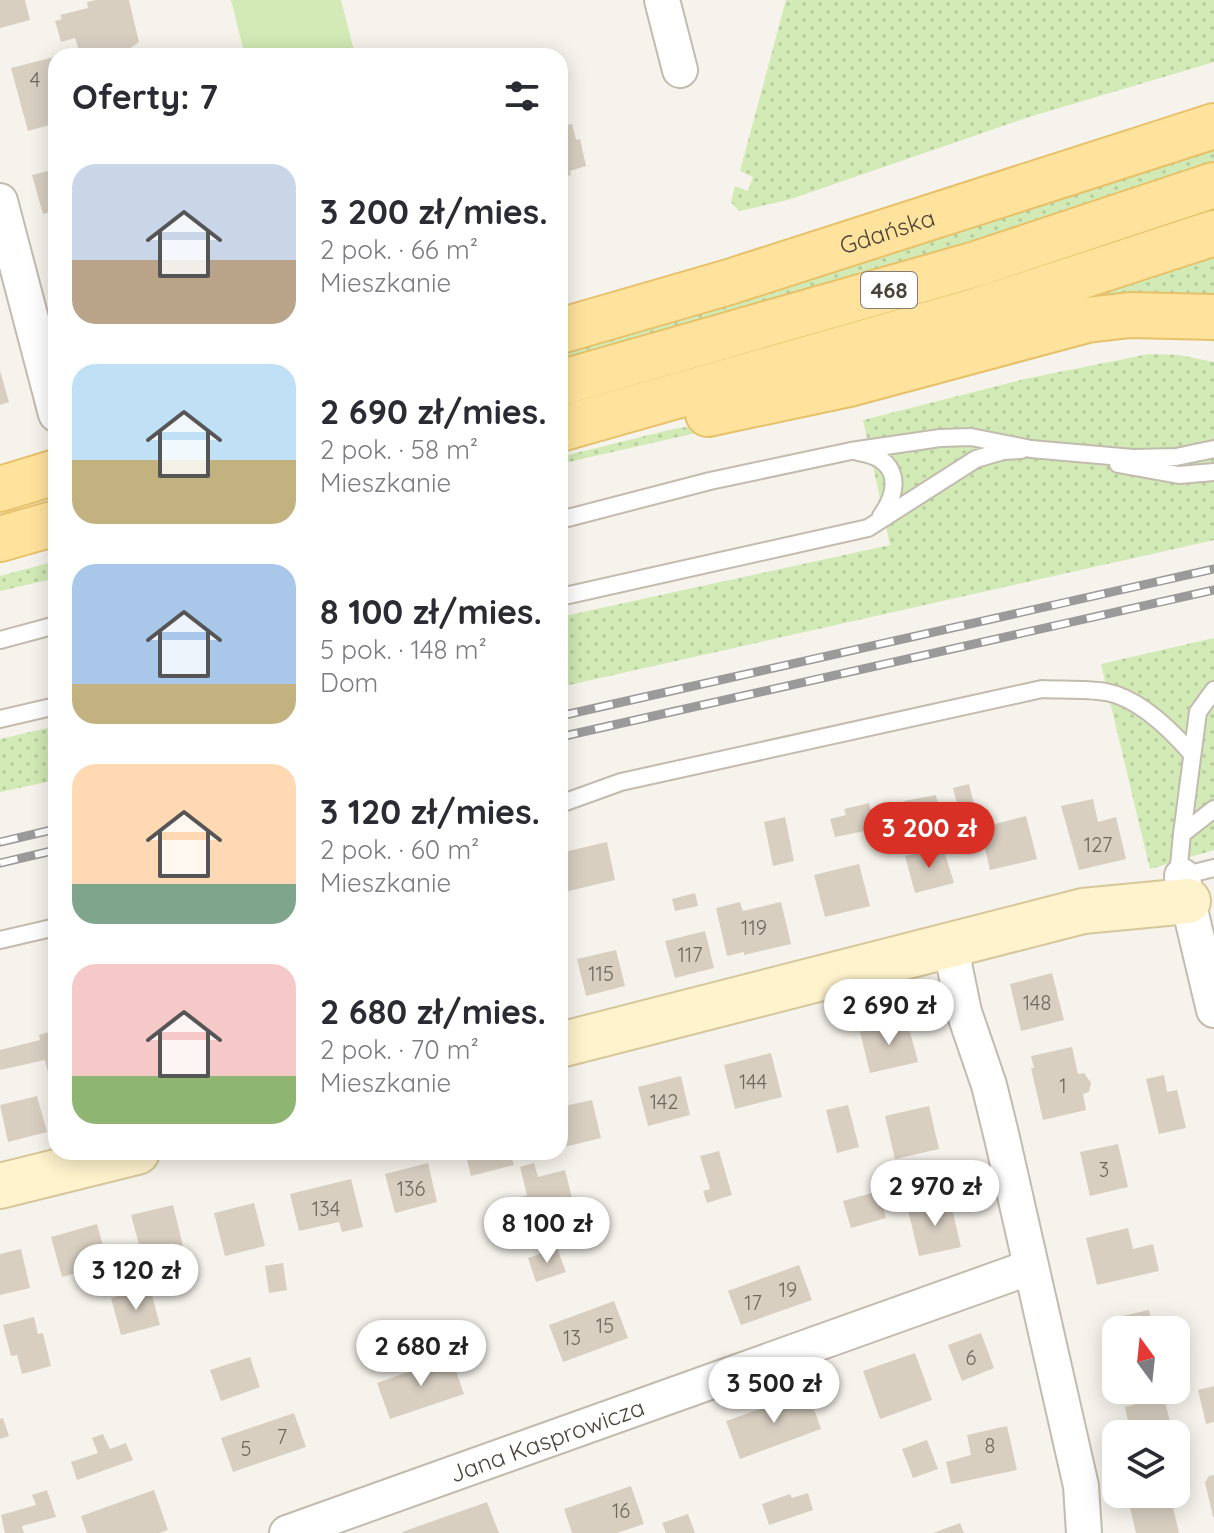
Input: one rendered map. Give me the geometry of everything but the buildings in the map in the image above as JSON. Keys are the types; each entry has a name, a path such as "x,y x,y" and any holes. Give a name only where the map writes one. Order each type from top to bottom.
{"main road":[{"name":"Gdańska","path":"568,329 729,282 1214,126"},
{"name":"468","path":"568,381 976,264 1214,185"},
{"path":"568,427 975,311 1214,233"},
{"path":"568,437 599,438 792,397 1087,320 1130,315 1214,317"}],"street":[{"path":"662,0 680,70"},
{"path":"0,201 48,384"},
{"path":"568,1043 1083,911 1130,890 1193,876 1214,1010"},
{"path":"950,944 964,1012 989,1085 1081,1486 1084,1533"},
{"path":"0,1186 105,1160"},
{"name":"Jana Kasprowicza","path":"287,1533 1031,1267"}],"lane":[{"path":"568,518 710,481 851,451 940,438 971,437 1031,449 1133,458 1176,457 1214,449"},
{"path":"568,595 868,528 976,459 1003,451 1031,449"},
{"path":"851,451 870,454 884,462 893,475 895,489 890,502 882,516 868,528"},
{"path":"1090,455 1132,468 1179,475 1214,472"},
{"path":"0,640 48,627"},
{"path":"568,801 621,782 1042,689 1108,692 1146,711 1192,754"},
{"path":"1193,876 1192,754 1198,712 1214,690"},
{"path":"0,719 48,708"},
{"path":"1193,876 1214,809"},
{"path":"0,940 48,929"}],"green space":[{"path":"231,0 341,0 353,48 243,48"},
{"path":"786,0 1214,0 1214,62 1029,117 788,200 739,211 731,202 735,186 748,191 753,177 740,171"},
{"path":"1214,146 1214,169 1072,216 568,364 568,343"},
{"path":"1214,248 1214,304 861,359"},
{"path":"1214,330 1214,342 1199,337 1123,336 568,462 568,455 669,430 837,400 1086,333"},
{"path":"1149,354 1179,355 1214,362 1214,540 568,685 568,615 890,545 863,420 1029,378"},
{"path":"48,563 48,580 0,591 0,576"},
{"path":"1214,638 1214,850 1150,869 1101,664"},
{"path":"48,728 48,782 0,792 0,739"}],"railway":[{"path":"568,714 1214,569"},
{"path":"568,735 1214,590"},
{"path":"0,842 48,831"},
{"path":"0,863 48,852"}]}
